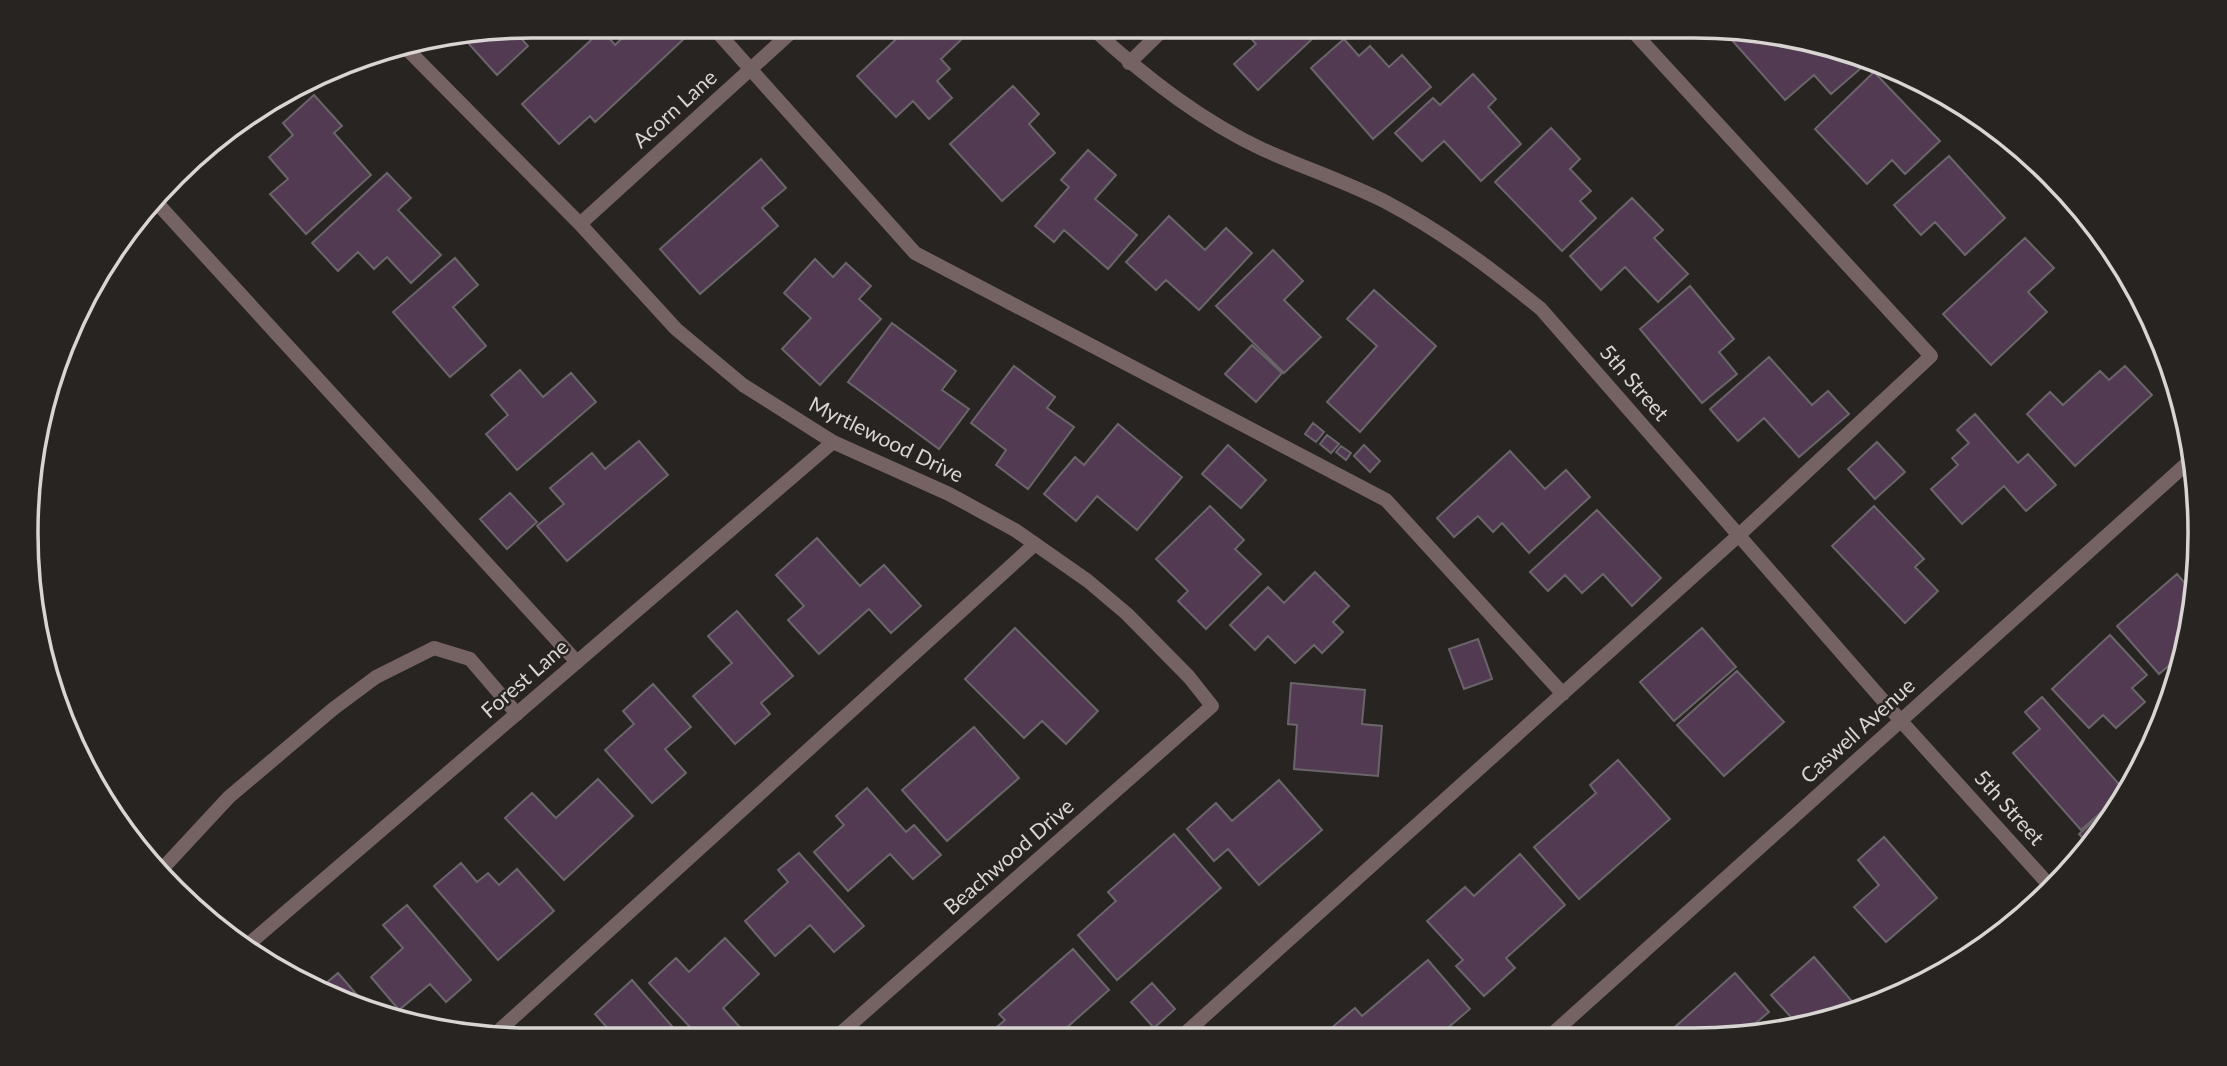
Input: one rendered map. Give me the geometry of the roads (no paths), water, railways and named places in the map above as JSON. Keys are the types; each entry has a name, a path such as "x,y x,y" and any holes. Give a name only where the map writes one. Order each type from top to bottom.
{"street":[{"path":"723,38 915,253 1386,500 1563,694"},
{"name":"Acorn Lane","path":"580,223 784,38"},
{"name":"5th Street","path":"1103,38 1129,63 1197,112 1259,148 1382,200 1432,228 1479,258 1541,309 1901,721 2046,881"},
{"path":"1129,63 1155,38"},
{"path":"1191,1028 1739,535 1931,356 1639,38"},
{"name":"Myrtlewood Drive","path":"412,54 580,223 676,329 743,384 804,426 833,442 948,494 1015,530 1088,581 1127,614 1212,706"},
{"path":"161,207 578,662"},
{"name":"Forest Lane","path":"253,940 833,442"},
{"name":"Caswell Avenue","path":"1559,1028 2184,466"},
{"path":"504,1026 1035,544"},
{"path":"167,866 229,797 333,709 376,677 434,648 470,659 517,714"},
{"name":"Beachwood Drive","path":"846,1028 1212,706"}]}
